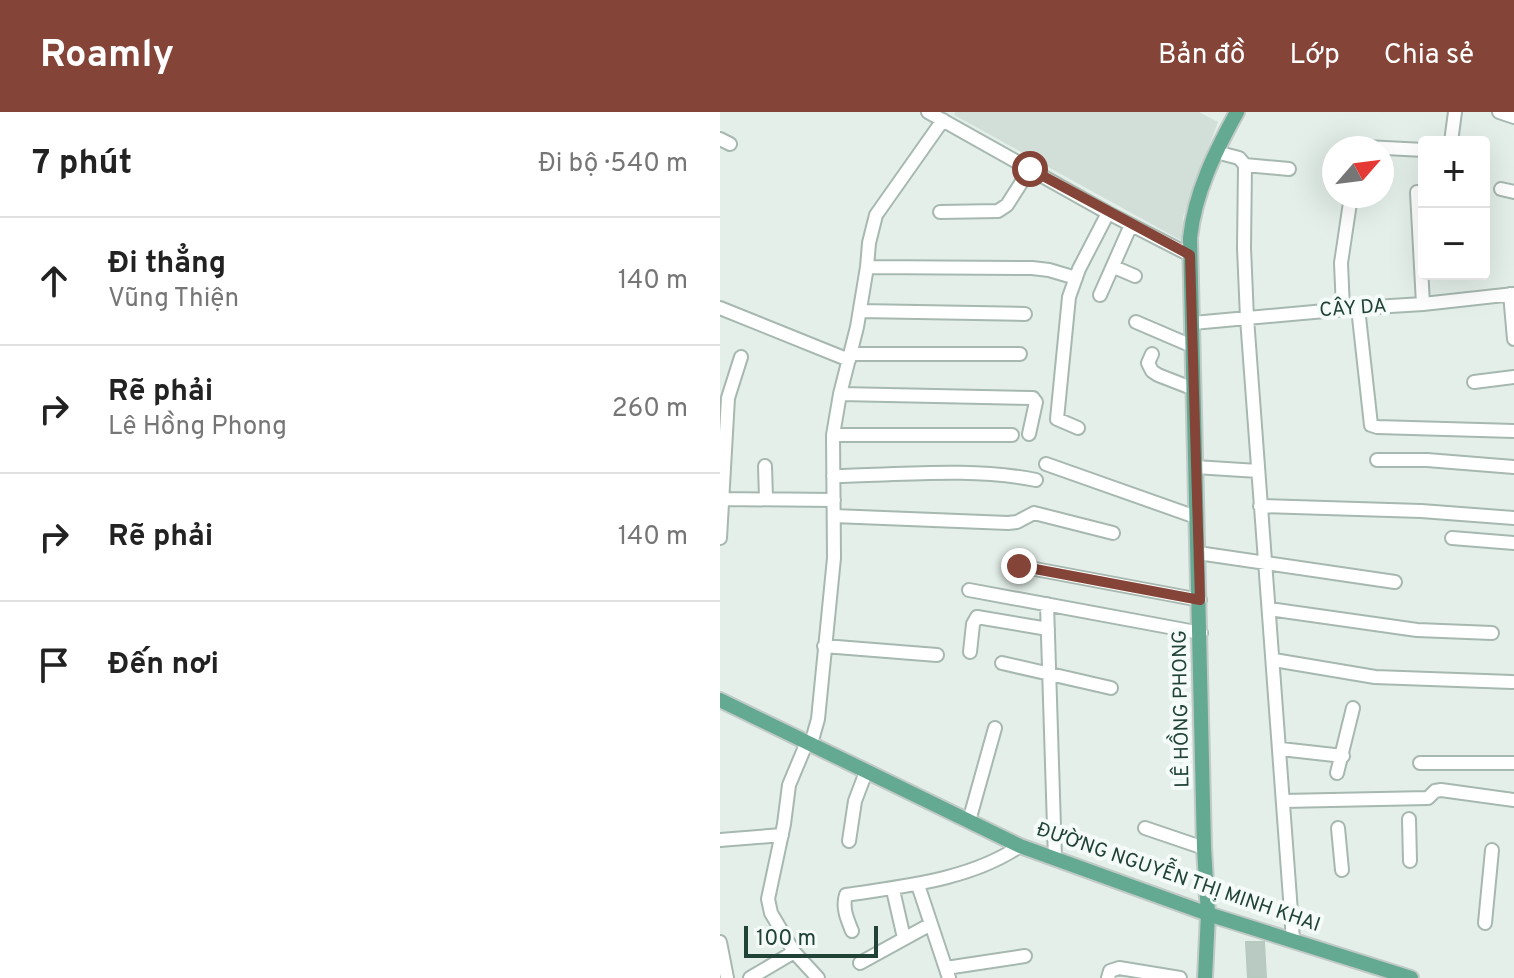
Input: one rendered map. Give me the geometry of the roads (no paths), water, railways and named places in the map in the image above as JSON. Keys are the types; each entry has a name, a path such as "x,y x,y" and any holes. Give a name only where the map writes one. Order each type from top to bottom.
{"main road":[{"name":"LÊ HỒNG PHONG","path":"1205,978 1208,914 1190,255 1195,204 1216,152 1237,112"},
{"name":"ĐƯỜNG NGUYỄN THỊ MINH KHAI","path":"720,700 1020,846 1208,914 1293,939 1377,973 1411,978"}],"street":[{"path":"928,112 1108,213 1190,255"},
{"path":"1452,136 1455,112"},
{"path":"1499,112 1514,117"},
{"path":"818,978 794,952 771,913 768,899 789,785 818,719 834,558 833,435 860,311 876,215 943,120"},
{"path":"1394,148 1418,150"},
{"path":"1216,152 1239,158 1245,165 1247,318 1293,939"},
{"path":"1245,165 1289,169"},
{"path":"940,212 998,211 1007,205 1030,169"},
{"path":"1417,192 1423,304"},
{"path":"1343,309 1341,263 1349,208"},
{"path":"1078,428 1057,419 1066,315 1076,278 1108,213"},
{"path":"1100,295 1131,225"},
{"path":"867,267 1032,268 1076,278"},
{"path":"1114,267 1135,276"},
{"path":"1512,294 1514,339"},
{"name":"CÂY DA","path":"1193,323 1512,294"},
{"path":"720,308 850,357 1020,354"},
{"path":"1358,308 1373,426 1514,431"},
{"path":"860,311 1025,314"},
{"path":"1136,322 1192,346"},
{"path":"1152,354 1148,363 1152,371 1194,389"},
{"path":"720,538 728,398 741,357"},
{"path":"1474,382 1514,377"},
{"path":"840,394 1033,398 1036,402 1029,434"},
{"path":"833,435 1012,435"},
{"path":"1377,460 1427,460 1514,467"},
{"path":"1046,464 1196,517"},
{"path":"765,466 766,498"},
{"path":"1195,467 1258,471"},
{"path":"833,476 980,474 1036,480"},
{"path":"722,499 834,500"},
{"path":"1260,506 1421,511 1514,518"},
{"path":"834,516 1008,523 1034,513 1113,533"},
{"path":"1452,538 1514,543"},
{"path":"1198,553 1395,582"},
{"path":"1019,566 1200,600"},
{"path":"969,590 1201,633"},
{"path":"1047,604 1055,859"},
{"path":"1269,609 1417,630 1492,633"},
{"path":"970,652 973,624 977,617 1048,629"},
{"path":"824,646 937,655"},
{"path":"1274,660 1375,677 1512,682"},
{"path":"1002,663 1111,688"},
{"path":"1337,773 1353,708"},
{"path":"969,821 995,728"},
{"path":"1281,749 1343,756"},
{"path":"1420,763 1514,763"},
{"path":"849,841 855,801 866,772"},
{"path":"1283,801 1428,798 1441,790 1514,800"},
{"path":"1409,819 1410,861"},
{"path":"1145,828 1204,848"},
{"path":"1338,828 1342,870"},
{"path":"720,840 782,835"},
{"path":"852,931 846,919 846,895 918,885 996,860 1020,846"},
{"path":"1485,923 1492,850"},
{"path":"918,885 946,974 1025,956"},
{"path":"893,890 904,938"},
{"path":"860,963 931,924"},
{"path":"720,942 727,978"},
{"path":"750,978 794,952"},
{"path":"1108,978 1112,968 1119,968 1180,978"}]}
